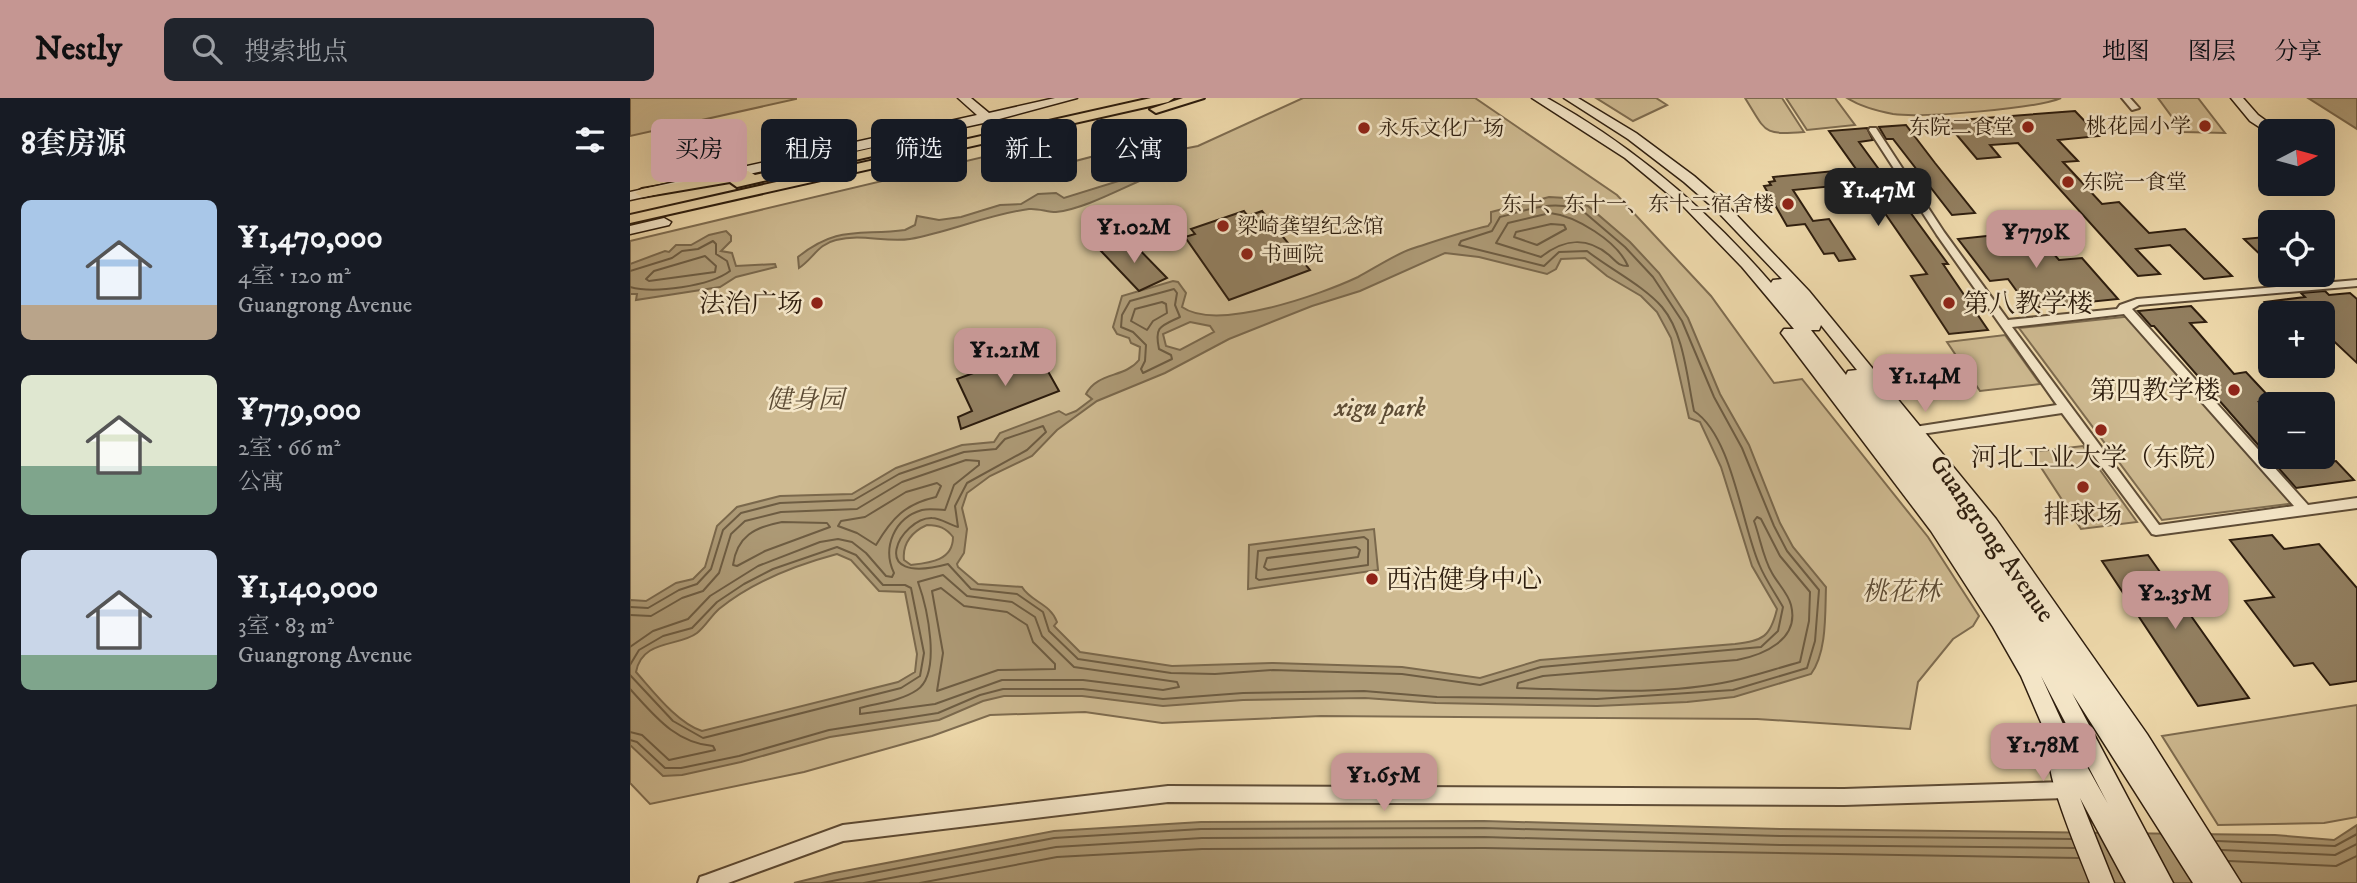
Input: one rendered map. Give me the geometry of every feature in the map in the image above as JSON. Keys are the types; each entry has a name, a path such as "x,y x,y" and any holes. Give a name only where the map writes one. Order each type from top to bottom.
{"main road":[{"path":"964,98 988,118"},
{"path":"967,122 1071,98"},
{"path":"857,155 1115,98"},
{"path":"664,222 783,186 1168,98"},
{"path":"630,230 1198,98"},
{"path":"1523,98 1588,136 1664,194 1722,250 1892,435 1958,482 2023,570 2179,819 2230,883"},
{"name":"Guangrong Avenue","path":"1538,98 1641,164 1703,218 1746,263 1892,435"},
{"name":"Guangrong Avenue","path":"1553,98 1659,166 1720,221 1795,302 2006,599 2073,712 2129,826 2161,883"},
{"path":"1570,98 1651,150 1721,206 1804,294 1892,435 1944,536 2029,671 2053,729 2139,883"},
{"path":"2237,98 2258,121"},
{"path":"636,195 871,142"},
{"path":"636,195 761,174"},
{"path":"630,219 761,179"},
{"path":"630,207 783,186"},
{"path":"2053,729 2066,790 2102,883"},
{"path":"2179,819 2206,883"}],"street":[{"path":"2126,98 2135,108"},
{"path":"1873,130 2004,324 2156,530 2357,503"},
{"path":"2004,324 2119,312 2124,307 2146,301 2357,283"},
{"path":"2124,307 2305,510"},
{"path":"1892,435 2065,408"},
{"path":"706,883 844,832 1168,794 1844,797 2066,790"}],"green space":[{"path":"630,98 796,98 706,119 651,119 651,131 630,136"},
{"name":"xigu park","path":"1303,98 1475,98 1617,195 1711,296 1774,383 1802,379 1928,537 1979,616 1973,626 1953,639 1918,682 1910,729 1757,719 1321,716 1162,723 1085,712 990,715 932,736 804,772 650,804 630,783 630,241 878,182 967,182 967,161 981,157 981,182 1077,182 1077,161 1091,157 1091,182 1187,182 1187,148 1198,146"},
{"path":"1596,98 1656,98 1667,105 1633,121"},
{"path":"1745,98 1782,98 1804,132 1780,133 1767,129"},
{"path":"1786,98 1835,98 1855,125 1807,130"},
{"path":"1847,98 2061,98 2004,109 1907,115 1875,110"},
{"path":"2158,98 2198,98 2225,133 2183,132"},
{"path":"2133,316 2258,460 2258,469 2266,469 2295,503 2162,520 2019,328"},
{"path":"2005,335 2040,384 1980,391 1947,342"},
{"name":"排球场","path":"2083,446 2137,522 2081,529 2031,452"},
{"path":"2357,705 2357,817 2324,823 2218,825 2162,736"}],"water":[{"path":"2308,98 2357,98 2357,129"},
{"path":"1115,182 1138,182 1068,210 1014,211 910,239 855,237 836,240 820,248 799,268 798,257 825,240 837,236 905,230 915,225 917,216 939,220 961,217 1000,205 1021,204 1038,194 1056,193 1064,198"},
{"path":"1549,197 1566,198 1588,206 1630,242 1659,273 1688,318 1720,394 1749,445 1780,523 1793,547 1826,587 1823,644 1811,674 1734,697 1597,706 1436,703 1365,698 1243,700 1163,706 1082,696 1004,696 983,701 939,720 830,737 682,775 663,776 630,745 630,600 646,601 676,583 693,579 705,567 717,526 737,507 780,496 852,494 896,468 962,445 994,442 1000,433 1059,411 1066,415 1076,411 1092,399 1086,394 1097,382 1126,370 1139,360 1140,347 1131,343 1129,338 1117,334 1113,327 1122,296 1173,281 1178,282 1186,293 1182,307 1198,314 1244,313 1270,308 1342,284 1411,249 1488,226 1491,212","holes":["1445,253 1479,257 1547,274 1556,269 1561,259 1585,258 1607,276 1641,296 1657,312 1671,338 1689,418 1700,422 1721,467 1752,566 1777,609 1768,632 1759,639 1735,644 1540,660 1480,678 1402,667 1273,663 1172,666 1080,652 1054,626 1057,622 1050,611 1022,587 978,584 958,567 957,564 964,553 967,529 962,508 967,493 990,476 1032,456 1057,430 1097,401 1165,373 1229,339 1312,306 1360,291","1190,322 1210,326 1214,332 1180,350 1166,346 1163,334","931,525 945,529 953,537 952,545 939,559 911,565 904,560 905,548 913,534","837,554 851,560 879,591 905,592 917,654 915,672 898,682 702,731 675,714 636,672 646,654 662,645 697,633 732,599 775,575"]},
{"path":"726,231 731,236 731,241 721,251 732,253 736,266 775,264 776,267 736,277 720,287 636,300 637,294 630,294 630,264 665,251 669,252 676,245 691,245 709,235"},
{"path":"1374,529 1378,570 1248,589 1249,545"},
{"path":"1484,821 1782,829 2275,835 2334,840 2357,825 2357,883 794,883 1054,831 1201,822"}],"building":[{"path":"2075,111 2099,136 2058,140 2078,161 2063,162 2102,204 2119,202 2149,233 2185,229 2232,276 2204,279 2170,245 2136,249 2160,274 2138,276 2018,143 1990,145 2000,157 1977,159 1945,121"},
{"path":"1906,125 1975,213 1952,215 1893,139 1886,139 1879,127"},
{"path":"1867,128 1873,140 1859,142 1948,264 1943,264 1988,330 1949,334 1911,276 1927,274 1864,183 1793,190 1813,221 1829,219 1855,259 1839,261 1834,253 1824,254 1805,224 1787,226 1764,186 1775,181 1773,177 1856,169 1829,131"},
{"name":"书画院","path":"1244,211 1248,216 1262,211 1310,270 1229,300 1185,237 1195,234 1191,229"},
{"path":"2034,231 2059,260 2082,258 2118,299 2029,308 2008,279 1990,281 1958,239"},
{"path":"2258,238 2258,252 2244,239"},
{"path":"1129,239 1167,278 1139,291 1101,251"},
{"path":"2301,293 2350,293 2357,299 2357,363 2335,342 2335,301 2273,301 2305,297"},
{"name":"第四教学楼","path":"2191,306 2206,322 2190,323 2234,374 2246,372 2265,392 2258,392 2258,445 2154,326 2138,311"},
{"path":"1036,350 1059,391 961,429 958,417 972,411 957,379"},
{"name":"第四教学楼","path":"2336,461 2354,480 2296,488 2279,469 2335,469"},
{"path":"2272,535 2284,549 2319,544 2357,588 2357,681 2330,685 2313,663 2294,666 2245,601 2274,597 2230,540"},
{"path":"2148,555 2249,698 2198,706 2102,561"}],"place":[{"name":"桃花园小学","path":"2205,126"},
{"name":"东院二食堂","path":"2028,127"},
{"name":"永乐文化广场","path":"1364,128"},
{"name":"东院一食堂","path":"2068,182"},
{"name":"东十、东十一、东十二宿舍楼","path":"1788,204"},
{"name":"梁崎龚望纪念馆","path":"1223,226"},
{"name":"书画院","path":"1247,254"},
{"name":"法治广场","path":"817,303"},
{"name":"第八教学楼","path":"1949,303"},
{"name":"第四教学楼","path":"2234,390"},
{"name":"河北工业大学（东院）","path":"2101,430"},
{"name":"排球场","path":"2083,487"},
{"name":"西沽健身中心","path":"1372,579"}],"park label":[{"name":"健身园","path":"805,399"},
{"name":"桃花林","path":"1901,591"}]}
